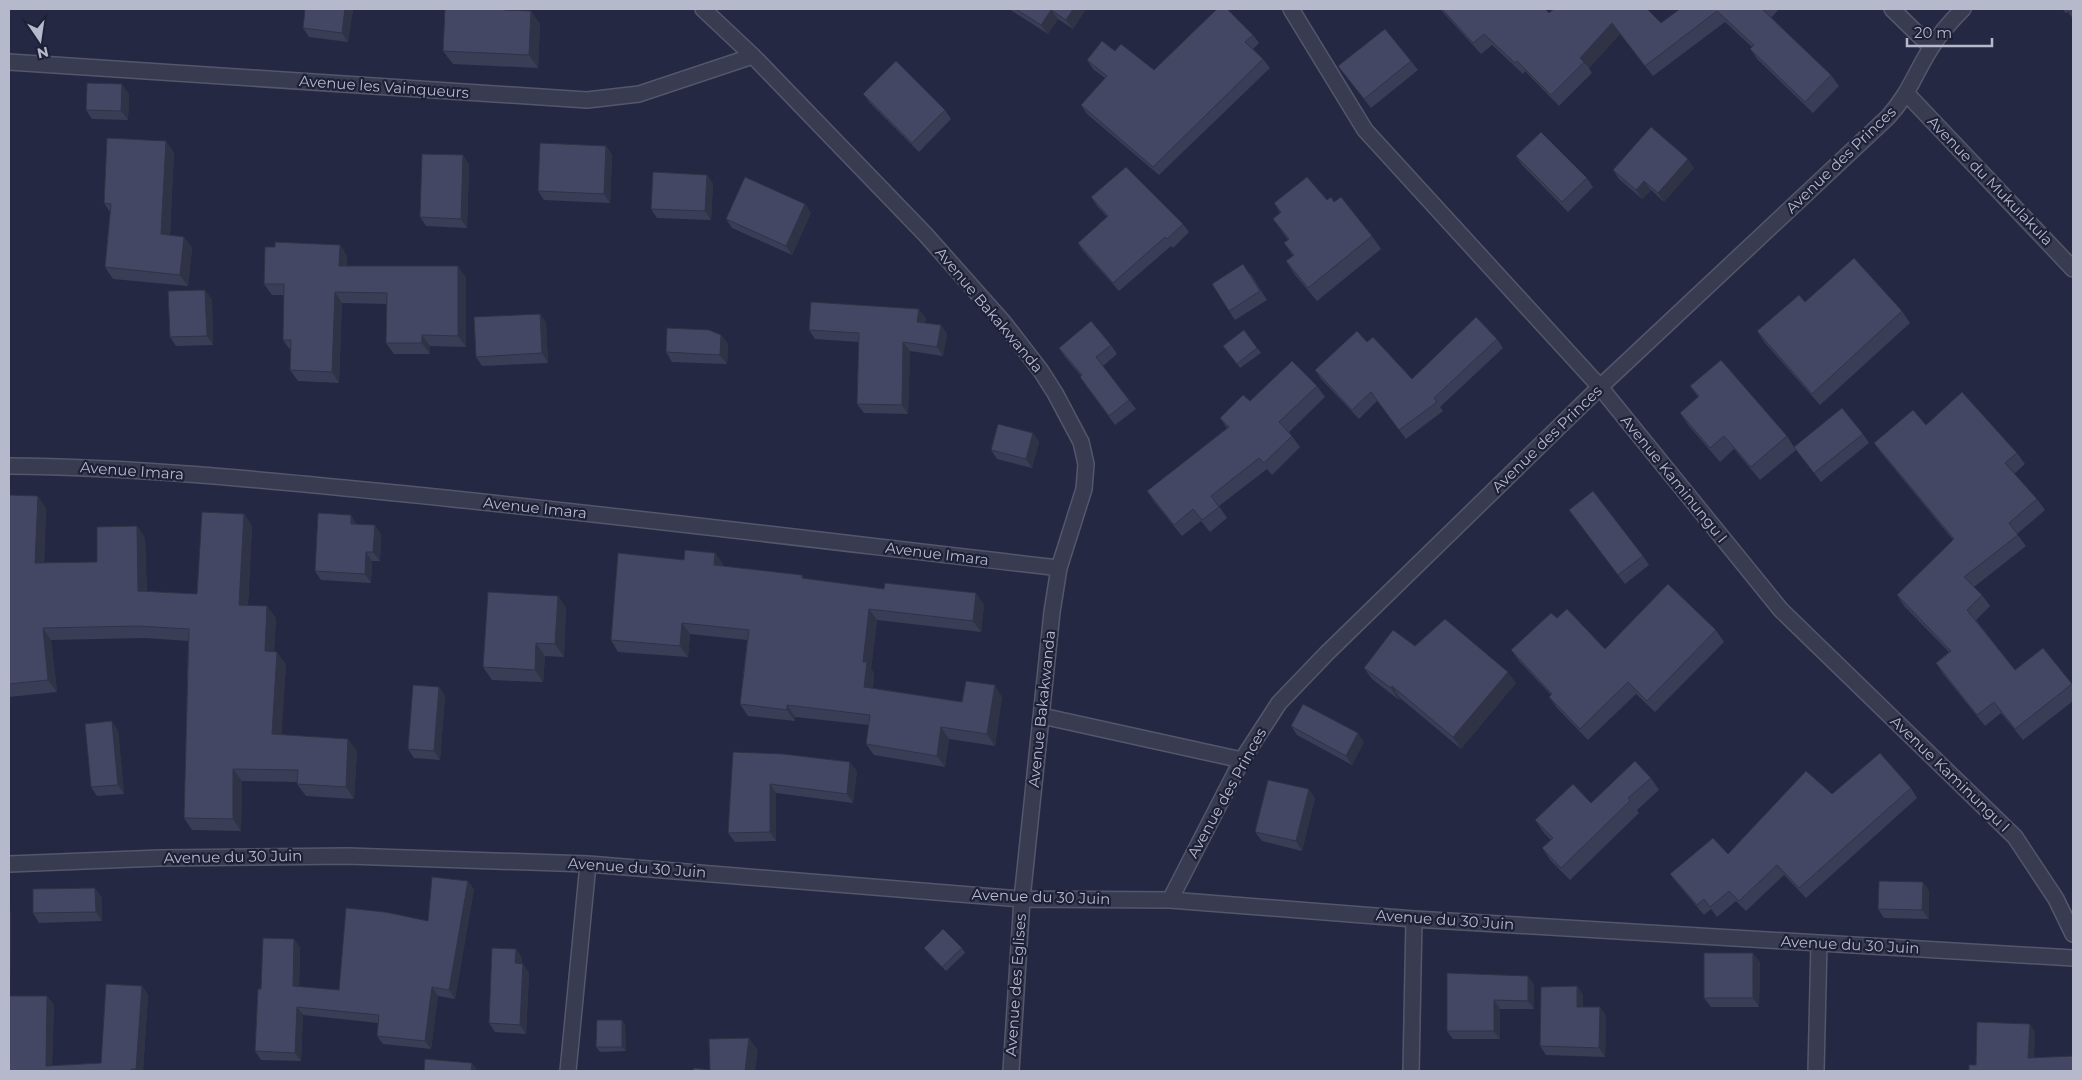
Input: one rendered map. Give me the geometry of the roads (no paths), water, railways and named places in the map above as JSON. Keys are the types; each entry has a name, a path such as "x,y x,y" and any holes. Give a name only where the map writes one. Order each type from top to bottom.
{"street":[{"name":"Avenue Bakakwanda","path":"703,9 753,56 931,241 1004,323 1041,371 1081,442 1086,464 1084,489 1060,568 1052,612 1022,899"},
{"name":"Avenue Kaminungu I","path":"1291,9 1365,130 1600,387 1781,610 2015,837 2056,899 2073,934"},
{"path":"1892,9 1931,47"},
{"name":"Avenue des Princes","path":"1170,900 1242,760 1279,703 1327,653 1600,387 1888,117 1907,94 1939,35 1963,9"},
{"name":"Avenue les Vainqueurs","path":"9,62 587,100 639,94 753,56"},
{"name":"Avenue du Mukulakula","path":"1907,94 2073,269"},
{"name":"Avenue Imara","path":"9,466 58,466 272,481 497,503 1060,568"},
{"path":"1042,716 1242,760"},
{"name":"Avenue du 30 Juin","path":"9,864 160,858 348,856 588,864 1022,899 1170,900 1414,919 2073,958"},
{"path":"568,1071 588,864"},
{"name":"Avenue des Eglises","path":"1010,1071 1022,899"},
{"path":"1411,1071 1414,919"},
{"path":"1816,1071 1819,943"}]}
